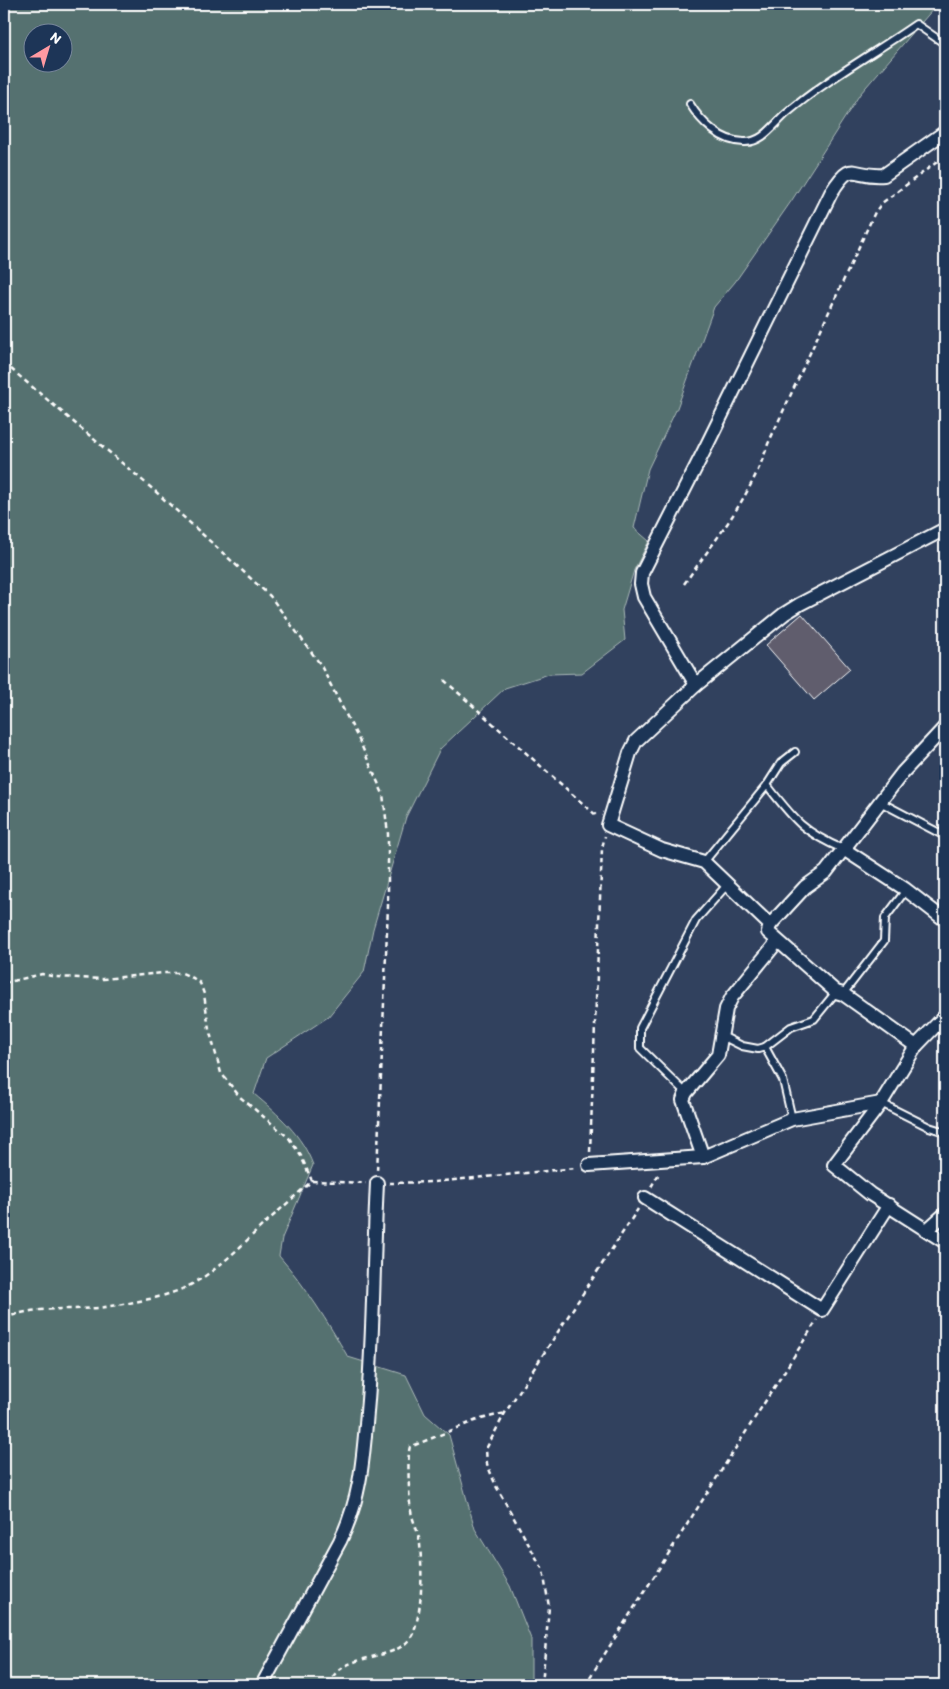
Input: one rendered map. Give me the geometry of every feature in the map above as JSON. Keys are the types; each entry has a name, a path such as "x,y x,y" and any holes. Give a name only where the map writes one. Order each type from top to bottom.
{"street":[{"path":"696,685 644,597 641,584 642,573 842,174 850,171 884,174 945,132"},
{"path":"770,925 704,862 662,850 608,825 630,753 636,741 696,685 784,614 945,529"},
{"path":"916,1046 839,993 777,942 768,932 770,925 805,888 826,872 845,850 903,772 945,727"},
{"path":"845,850 906,890 945,920"},
{"path":"703,1157 683,1100 686,1093 718,1055 726,1008 732,996 777,942"},
{"path":"945,1016 916,1046 881,1103 834,1164 870,1194 945,1242"},
{"path":"589,1165 703,1157 792,1119 881,1103"},
{"path":"262,1685 344,1533 359,1492 371,1367 377,1184"},
{"path":"645,1198 822,1310 889,1205"},
{"path":"927,1230 945,1214"}],"lane":[{"path":"690,104 699,118 712,129 726,137 744,142 762,137 786,114 830,80 916,24 945,44"},
{"path":"704,862 767,785 780,763 795,752"},
{"path":"767,785 796,822 824,841 845,850"},
{"path":"880,802 945,836"},
{"path":"686,1093 640,1048 640,1028 696,920 727,884"},
{"path":"722,1036 742,1046 758,1049 765,1047 792,1027 814,1019 884,941 885,918 906,890"},
{"path":"765,1047 783,1080 792,1119"},
{"path":"881,1103 945,1132"}],"path":[{"path":"684,584 740,505 756,479 775,428 875,212 882,203 945,156"},
{"path":"4,363 155,492 270,596 320,664 359,740 382,794 388,834 388,906 377,1184"},
{"path":"4,1319 14,1314 33,1311 102,1307 134,1302 176,1291 193,1283 239,1248 312,1181 377,1184 433,1182 589,1165 602,848 608,825 444,680"},
{"path":"4,983 42,974 56,977 103,979 162,973 182,973 193,978 200,983 204,994 209,1029 221,1073 240,1097 289,1138 301,1156 312,1181"},
{"path":"542,1685 549,1607 543,1570 510,1514 487,1464 486,1449 506,1413 645,1198 668,1159"},
{"path":"586,1685 822,1310"},
{"path":"328,1685 332,1677 346,1665 403,1647 413,1632 419,1605 421,1581 418,1528 411,1514 409,1502 410,1479 407,1452 410,1447 477,1420 506,1413"}],"green space":[{"path":"4,4 923,4 934,8 860,94 792,200 735,282 714,307 677,408 648,469 634,528 649,541 634,570 622,610 625,640 582,673 549,674 505,688 440,749 406,817 373,929 364,972 328,1017 266,1058 254,1094 289,1126 303,1144 313,1165 282,1238 279,1256 299,1280 348,1357 406,1375 425,1414 449,1435 475,1529 510,1586 531,1639 531,1685 4,1685"}],"building":[{"path":"802,614 850,669 814,700 766,645"}]}
